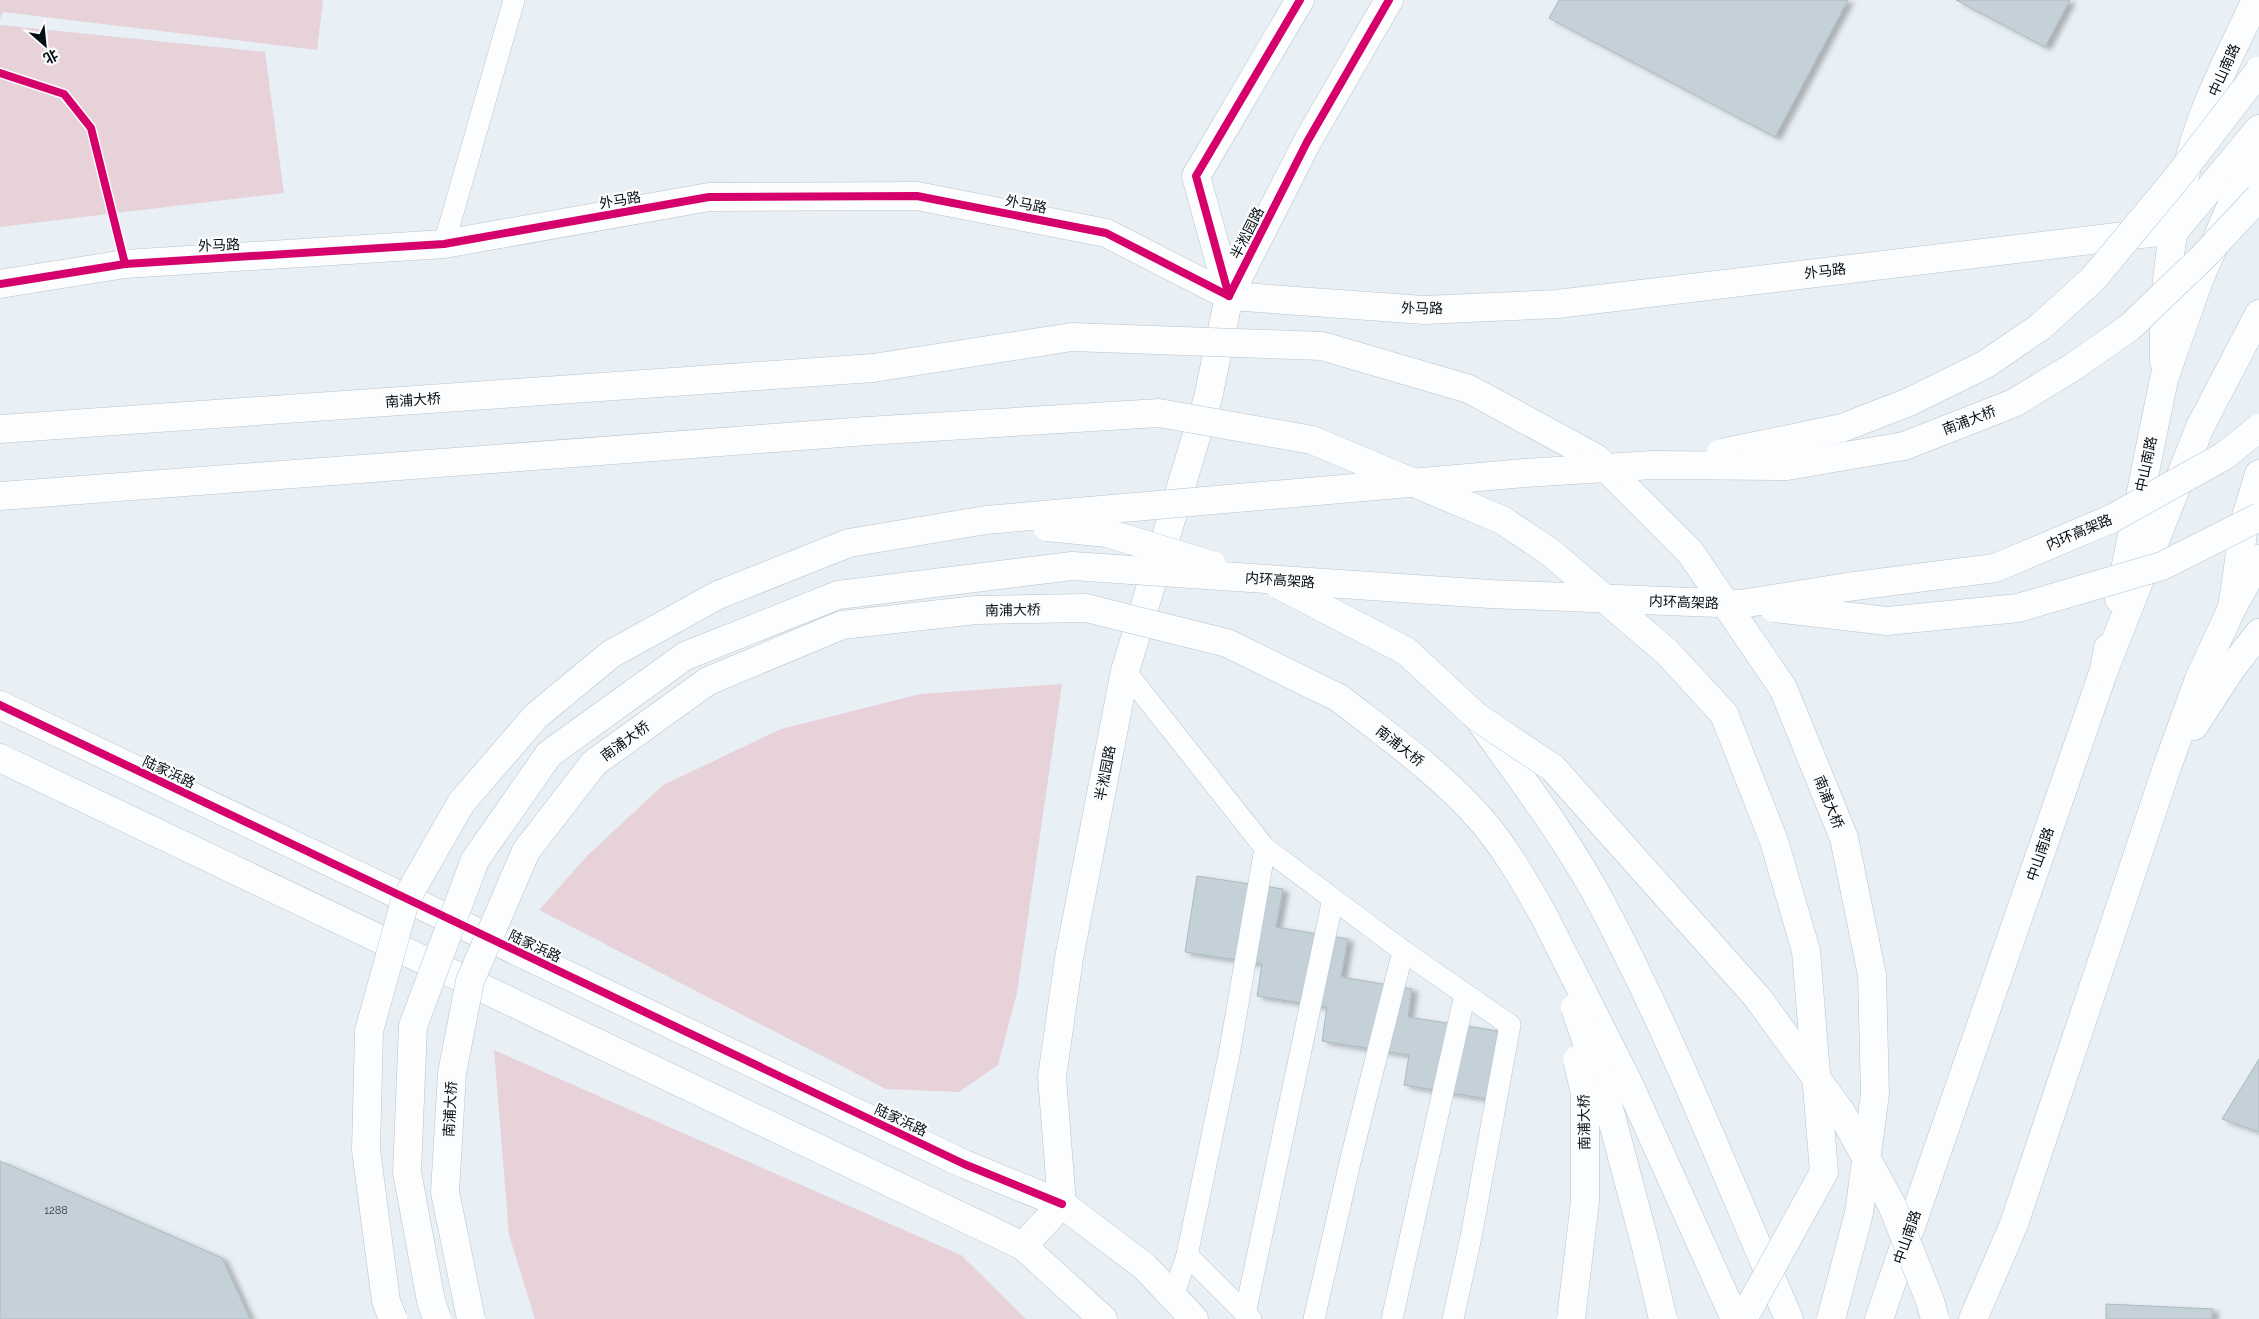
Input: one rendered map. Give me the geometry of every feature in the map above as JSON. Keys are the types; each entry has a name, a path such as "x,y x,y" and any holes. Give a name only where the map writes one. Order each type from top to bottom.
{"main road":[{"name":"半淞园路","path":"1228,296 1196,176 1300,0"},
{"name":"半淞园路","path":"1062,1204 1052,1077 1069,958 1125,671 1208,398 1228,296 1307,142 1389,0"},
{"name":"中山南路","path":"2164,379 2163,323 2181,193 2205,111 2256,0"},
{"path":"1653,465 1761,446 1842,428 1909,402 1986,364 2040,328 2093,279 2178,178 2259,71"},
{"path":"2175,230 2259,128"},
{"name":"中山南路","path":"1879,1319 2104,670 2164,379 2203,271 2232,204 2259,163"},
{"name":"外马路","path":"0,284 125,264 444,244 709,197 917,196 1106,232 1228,296 1424,310 1557,304 2175,230"},
{"name":"南浦大桥","path":"393,1319 386,1301 366,1150 369,1031 405,902 461,803 536,716 604,660 718,595 849,543 986,520 1525,473 1653,465 1787,466 1904,446 2014,403 2073,367 2130,327 2203,257 2259,197"},
{"path":"2104,670 2200,427 2225,374 2259,314"},
{"name":"南浦大桥","path":"0,429 873,368 1072,337 1322,346 1469,389 1596,458 1690,552 1783,688 1844,838 1872,975 1875,1094 1859,1213 1831,1319"},
{"path":"0,496 837,433 1159,413 1312,440 1502,520 1550,552 1667,652 1724,714 1774,840 1806,951 1824,1172 1743,1319"},
{"name":"内环高架路","path":"437,1319 431,1301 407,1172 413,1026 474,860 549,754 685,656 838,595 1072,566 1490,594 1741,604 1847,587 1995,568 2111,519 2224,456 2259,428"},
{"path":"2232,608 2245,520 2259,474"},
{"path":"1741,604 1887,621 2018,608 2162,566 2259,517"},
{"path":"986,520 1107,533 1287,588 1406,651 1477,717 1553,768 1757,996 1841,1112 1892,1205 1930,1301 1935,1319"},
{"path":"1973,1319 2014,1224 2167,767 2199,679 2232,608 2259,559"},
{"name":"南浦大桥","path":"471,1319 445,1192 452,1073 470,981 526,851 594,763 708,681 842,625 976,610 1086,608 1227,643 1339,698 1428,767 1483,822 1516,867 1543,914 1585,1093 1584,1201 1571,1319"},
{"path":"2167,767 2231,668 2259,633"},
{"name":"陆家浜路","path":"0,705 964,1164 1062,1204 1145,1267 1194,1319"},
{"path":"1477,717 1551,821 1603,907 1662,1027 1789,1319"},
{"path":"0,758 1023,1246 1103,1319"},
{"path":"1543,914 1609,1108 1663,1319"},
{"path":"1543,914 1628,1082 1735,1319"},
{"path":"1023,1246 1062,1204"}],"lane":[{"path":"444,244 514,0"},
{"path":"1125,671 1265,848 1404,951 1510,1025 1471,1237 1453,1319"},
{"path":"1173,1297 1187,1255 1229,1055 1265,848"},
{"path":"1248,1316 1333,899"},
{"path":"1314,1319 1351,1158 1404,951"},
{"path":"1392,1319 1465,994"},
{"path":"1187,1255 1248,1316"}],"shaded area":[{"path":"0,0 323,0 317,50 3,12 0,19"},
{"path":"0,25 265,52 284,193 0,227"},
{"path":"1062,684 1017,993 998,1065 959,1092 886,1089 539,910 587,856 663,785 781,729 920,694"},
{"path":"494,1050 961,1255 1026,1319 535,1319 509,1235"}],"building":[{"path":"1559,0 1848,0 1775,137 1549,18"},
{"path":"1956,0 2070,0 2045,47"},
{"path":"1197,876 1283,889 1276,927 1348,939 1341,977 1412,989 1408,1017 1498,1031 1487,1099 1404,1085 1409,1055 1322,1041 1327,1007 1257,996 1262,964 1185,952"},
{"path":"2259,1059 2259,1132 2222,1119"},
{"path":"0,1161 222,1258 250,1319 0,1319"},
{"path":"2106,1304 2213,1309 2212,1319 2106,1319"}],"cycle path":[{"path":"1229,296 1196,176 1300,0"},
{"path":"1229,296 1307,142 1389,0"},
{"path":"0,73 64,94 91,128 125,264"},
{"path":"0,284 125,264 444,244 709,197 917,196 1106,233 1229,296"},
{"path":"0,705 964,1164 1062,1204"}]}
